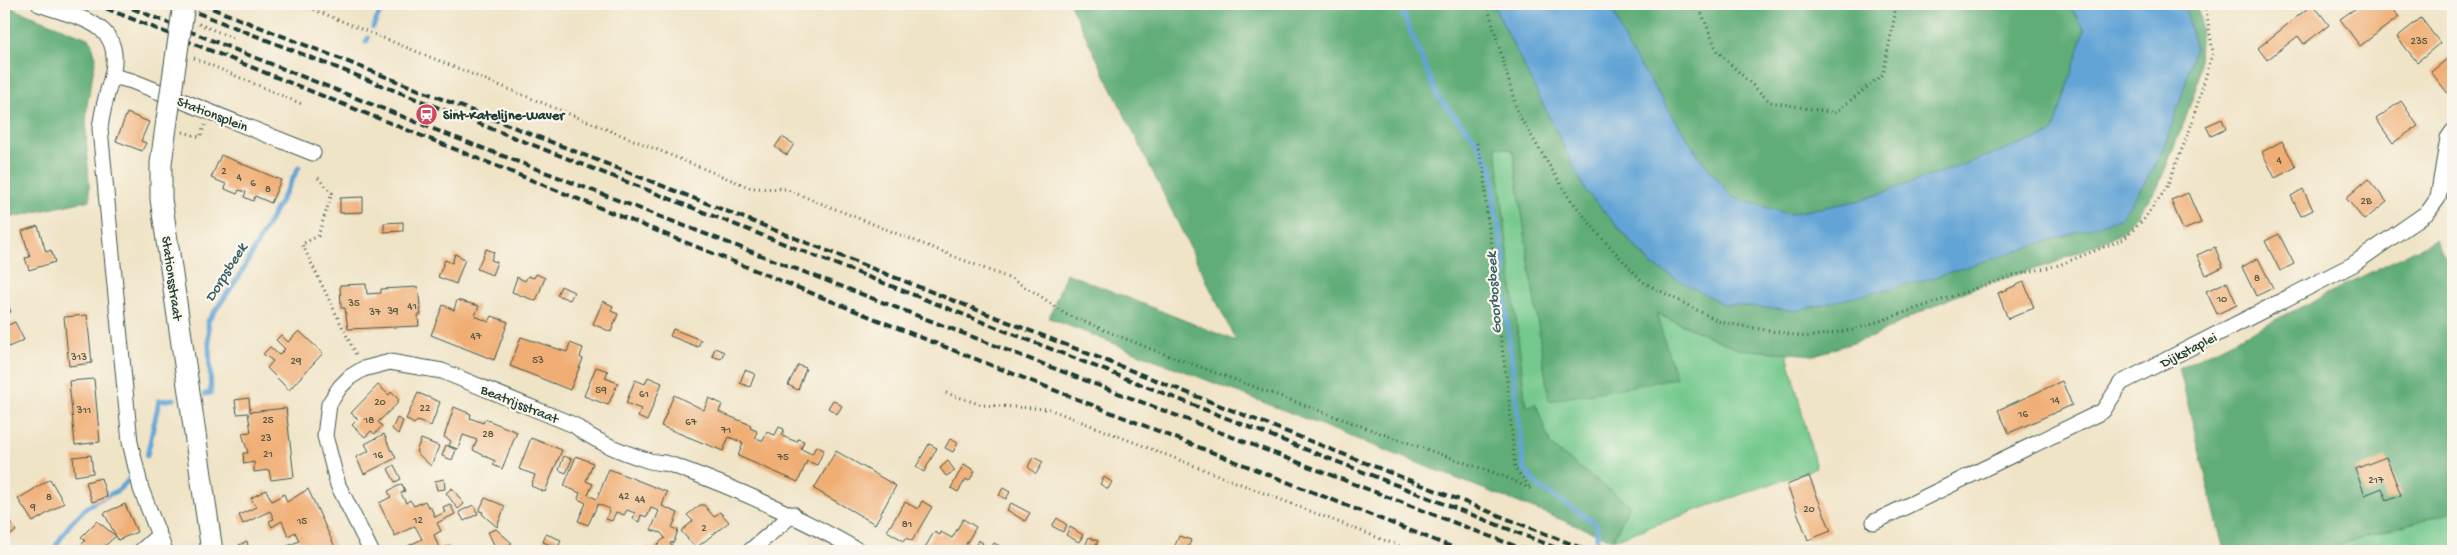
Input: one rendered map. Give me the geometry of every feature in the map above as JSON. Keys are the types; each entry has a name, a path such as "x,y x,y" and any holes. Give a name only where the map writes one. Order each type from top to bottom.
{"street":[{"path":"39,4 102,29 111,38 115,48 112,76 101,114 100,129 130,442 141,489 166,551"},
{"name":"Stationsstraat","path":"184,4 161,163 161,198 212,551"},
{"name":"Stationsplein","path":"112,76 132,81 313,153"},
{"name":"Dijkstaplei","path":"1874,522 2103,411 2121,383 2352,265 2406,229 2428,212 2438,198 2448,138 2453,131"},
{"name":"Beatrijsstraat","path":"371,551 338,485 324,436 329,404 345,382 363,369 390,362 442,371 574,425 589,437 650,461 670,464 793,514 859,551"},
{"path":"750,551 793,514"},
{"path":"141,551 159,535"}],"path":[{"path":"300,4 751,188 785,188 1011,279 1039,295 1065,314 1082,322 1355,424 1503,476 1531,489 1515,468 1508,389 1496,306 1496,274 1487,217 1484,170 1476,140"},
{"path":"1487,4 1518,114 1568,196 1600,236 1643,282 1720,322 1806,337 1853,330 2015,274 2059,265 2124,239 2144,219 2166,189 2190,129 2213,52 2204,4"},
{"path":"1698,4 1717,51 1770,102 1836,113 1883,74 1896,15 1891,4"},
{"path":"195,22 233,38"},
{"path":"190,57 304,105"},
{"path":"318,178 332,194 318,236 302,244 363,369"},
{"path":"946,393 982,405 1049,409 1412,551"}],"green space":[{"path":"1070,4 1493,4 1586,191 1652,266 2121,218 2149,176 2165,144 2181,98 2195,47 2184,4 2195,4 2201,19 2198,82 2185,120 2157,189 2122,233 2054,263 1971,289 1918,313 1875,336 1814,355 1738,349 1656,313 1676,378 1549,401 1513,150 1496,146 1526,406 1536,404 1551,446 1629,505 1613,540 1049,318 1066,273 1236,341"},
{"path":"1611,4 2068,4 2085,29 2053,133 1862,200 1788,214 1732,197 1701,159 1626,44"},
{"path":"4,5 90,39 96,57 87,105 86,134 90,200 4,219"},
{"path":"1495,146 1513,150 1549,400 1655,313 1738,349 1787,353 1816,468 1613,540 1629,505 1551,446 1536,404 1526,406"},
{"path":"2435,240 2453,269 2453,511 2317,551 2224,551 2179,368"},
{"path":"2453,511 2453,551 2317,551"}],"water":[{"path":"1493,4 1611,4 1626,44 1701,159 1732,197 1788,214 1862,200 2053,133 2085,29 2068,4 2184,4 2195,47 2181,98 2165,144 2149,176 2121,218 1922,281 1795,311 1723,304 1653,266 1586,191"}],"building":[{"path":"2313,4 2329,25 2304,44 2298,36 2267,60 2258,48"},
{"path":"2362,4 2389,4 2399,17 2360,46 2340,19"},
{"path":"2421,18 2440,43 2417,62 2397,37"},
{"path":"2453,54 2453,100 2431,72"},
{"path":"2401,101 2418,126 2393,143 2376,119"},
{"path":"127,113 149,122 141,141 146,143 142,151 116,141"},
{"path":"2222,119 2226,129 2211,136 2206,126"},
{"path":"782,137 794,144 787,155 775,147"},
{"path":"2282,141 2296,167 2275,178 2262,152"},
{"path":"221,155 281,180 271,203 255,196 253,201 244,197 246,192 239,190 237,194 225,189 226,184 211,178"},
{"path":"2368,179 2387,202 2364,220 2346,198"},
{"path":"2303,189 2313,210 2301,216 2291,196"},
{"path":"2188,193 2201,223 2183,230 2171,200"},
{"path":"363,197 363,212 340,213 340,198"},
{"path":"403,222 403,231 384,232 384,223"},
{"path":"38,226 46,252 51,250 55,262 29,270 25,258 30,257 22,231"},
{"path":"2279,234 2294,264 2280,271 2265,241"},
{"path":"2215,247 2223,267 2206,275 2197,255"},
{"path":"486,249 494,252 491,260 497,262 492,275 477,269"},
{"path":"455,254 465,259 456,284 438,277 445,260 452,263"},
{"path":"2258,258 2273,288 2256,296 2242,267"},
{"path":"536,274 545,278 536,301 512,292 517,277 525,281 528,276 534,278"},
{"path":"2024,282 2034,308 2008,319 1998,293"},
{"path":"2227,282 2237,305 2217,314 2206,291"},
{"path":"366,284 367,294 381,293 381,289 418,287 421,315 418,315 419,326 348,329 345,308 341,308 340,285"},
{"path":"561,286 574,292 570,300 557,295"},
{"path":"4,295 11,312 4,315"},
{"path":"457,300 479,306 475,316 489,322 492,316 508,322 494,360 431,335 443,305 454,310"},
{"path":"603,301 613,306 611,311 618,314 611,332 593,324"},
{"path":"87,315 92,363 69,366 64,317"},
{"path":"15,322 24,340 4,349 4,327"},
{"path":"673,329 701,340 698,347 670,336"},
{"path":"299,331 323,353 289,390 267,368 273,361 263,354 270,347 279,355 285,349 276,340 281,335 288,342"},
{"path":"521,337 567,352 570,343 583,348 580,357 583,359 570,390 510,366"},
{"path":"715,348 724,352 721,359 712,356"},
{"path":"798,365 806,368 798,390 788,385"},
{"path":"596,367 608,371 605,378 618,383 608,405 584,396"},
{"path":"745,370 755,374 750,387 740,383"},
{"path":"648,377 662,383 647,421 638,417 641,409 626,403 635,380 645,384"},
{"path":"94,379 100,442 75,445 69,381"},
{"path":"2062,381 2072,405 2009,433 1998,410"},
{"path":"378,385 389,395 391,392 399,400 378,422 382,426 375,434 371,431 365,437 352,425 358,419 351,413"},
{"path":"418,393 440,402 431,426 417,421 414,424 406,419"},
{"path":"674,395 704,410 709,398 722,404 719,412 751,425 750,428 757,431 755,437 763,441 767,432 775,435 779,427 784,429 782,436 797,442 798,439 804,441 801,449 812,454 816,446 824,450 817,465 807,461 798,482 738,456 743,443 729,437 723,451 661,426"},
{"path":"249,398 250,412 286,408 294,477 271,480 269,470 254,472 254,462 244,464 243,453 248,453 242,433 251,432 248,413 237,414 235,400"},
{"path":"833,400 842,406 837,414 828,408"},
{"path":"454,407 471,414 470,418 483,423 485,419 517,432 502,469 493,465 495,461 473,450 477,440 463,435 458,449 449,446 451,441 444,437"},
{"path":"397,418 403,421 398,434 392,429"},
{"path":"384,434 396,458 364,474 356,457 369,451 365,444"},
{"path":"531,438 562,450 545,492 531,486 535,475 519,469"},
{"path":"421,439 439,446 431,466 416,452"},
{"path":"950,439 958,443 953,452 945,448"},
{"path":"929,444 937,448 924,472 916,467"},
{"path":"446,445 456,450 452,460 442,456"},
{"path":"836,451 896,486 875,524 814,489"},
{"path":"91,455 93,473 75,476 73,457"},
{"path":"564,456 572,459 566,473 559,470"},
{"path":"576,456 593,463 586,481 593,484 588,495 597,499 609,469 667,492 662,506 678,513 672,528 678,530 674,542 670,543 677,551 644,551 649,546 652,549 665,538 661,533 651,530 659,511 651,508 647,517 641,515 639,522 633,519 635,513 627,510 624,515 616,512 612,521 606,519 610,509 598,504 588,525 578,521 586,503 578,499 580,493 564,486"},
{"path":"1033,457 1043,462 1036,474 1028,467"},
{"path":"2386,457 2401,495 2387,501 2382,488 2365,495 2355,469"},
{"path":"948,461 955,471 946,476 940,468"},
{"path":"964,464 975,471 969,481 966,479 958,492 951,488"},
{"path":"394,465 401,479 395,482 388,469"},
{"path":"1809,476 1831,531 1808,540 1787,485"},
{"path":"1104,477 1112,482 1108,489 1100,484"},
{"path":"101,478 107,497 92,502 86,482"},
{"path":"50,479 64,503 33,522 18,499"},
{"path":"444,479 445,489 437,490 435,481"},
{"path":"402,484 405,491 401,493 406,503 410,500 414,506 425,501 428,507 430,506 435,517 445,512 443,507 450,504 455,514 437,523 441,531 434,535 440,550 449,545 453,551 403,551 402,549 422,539 415,526 395,536 379,503 391,497 388,491"},
{"path":"452,488 464,504 458,509 446,493"},
{"path":"1003,488 1010,492 1006,499 999,495"},
{"path":"308,489 335,547 327,551 285,551 283,548 299,541 295,532 288,536 282,521 272,527 269,521 274,519 270,511 243,524 239,515 256,507 251,498 266,490 272,501 284,494 287,502"},
{"path":"485,498 505,506 497,527 482,514 483,512 479,511"},
{"path":"922,501 932,507 912,541 906,538 904,541 887,531 905,502 918,509"},
{"path":"1011,503 1030,513 1025,521 1007,510"},
{"path":"125,504 137,532 118,540 104,513"},
{"path":"473,505 478,514 464,521 459,512"},
{"path":"700,505 704,505 714,517 720,512 729,522 696,548 681,531 693,521 687,515"},
{"path":"4,513 16,531 4,540"},
{"path":"1057,518 1067,525 1063,532 1052,526"},
{"path":"963,519 976,527 966,544 974,548 978,540 983,543 981,546 990,551 923,551 934,532 940,535 941,532 952,538"},
{"path":"97,521 116,536 99,551 74,551 85,541 81,537"},
{"path":"1070,527 1083,535 1079,542 1066,535"},
{"path":"496,529 512,543 497,551 488,532"},
{"path":"546,534 561,540 558,548 543,542"},
{"path":"1179,536 1191,540 1187,551 1174,548"},
{"path":"1089,537 1098,541 1094,551 1083,551"},
{"path":"247,541 249,551 242,551 239,545"},
{"path":"994,543 1009,551 990,551"},
{"path":"594,545 595,551 587,551 586,546"},
{"path":"577,547 581,551 557,551 557,550"}],"waterway":[{"name":"Dorpsbeek","path":"373,27 384,4"},
{"name":"Goorbosbeek","path":"1399,4 1438,97 1476,140 1492,168 1495,208 1505,261 1503,283 1524,469 1539,487 1597,524 1597,540"},
{"name":"Dorpsbeek","path":"366,42 368,38"},
{"name":"Dorpsbeek","path":"205,394 211,393 208,321 240,275 299,167"},
{"name":"Dorpsbeek","path":"147,456 159,401 174,399"},
{"name":"Dorpsbeek","path":"53,551 65,531 79,514 98,500 112,494 130,478"}],"railway":[{"path":"95,4 935,343 1462,551"},
{"path":"121,4 446,134 1528,551"},
{"path":"175,4 1564,551"},
{"path":"201,4 1589,551"}],"place":[{"name":"Sint-Katelijne-Waver","path":"427,114"}]}
